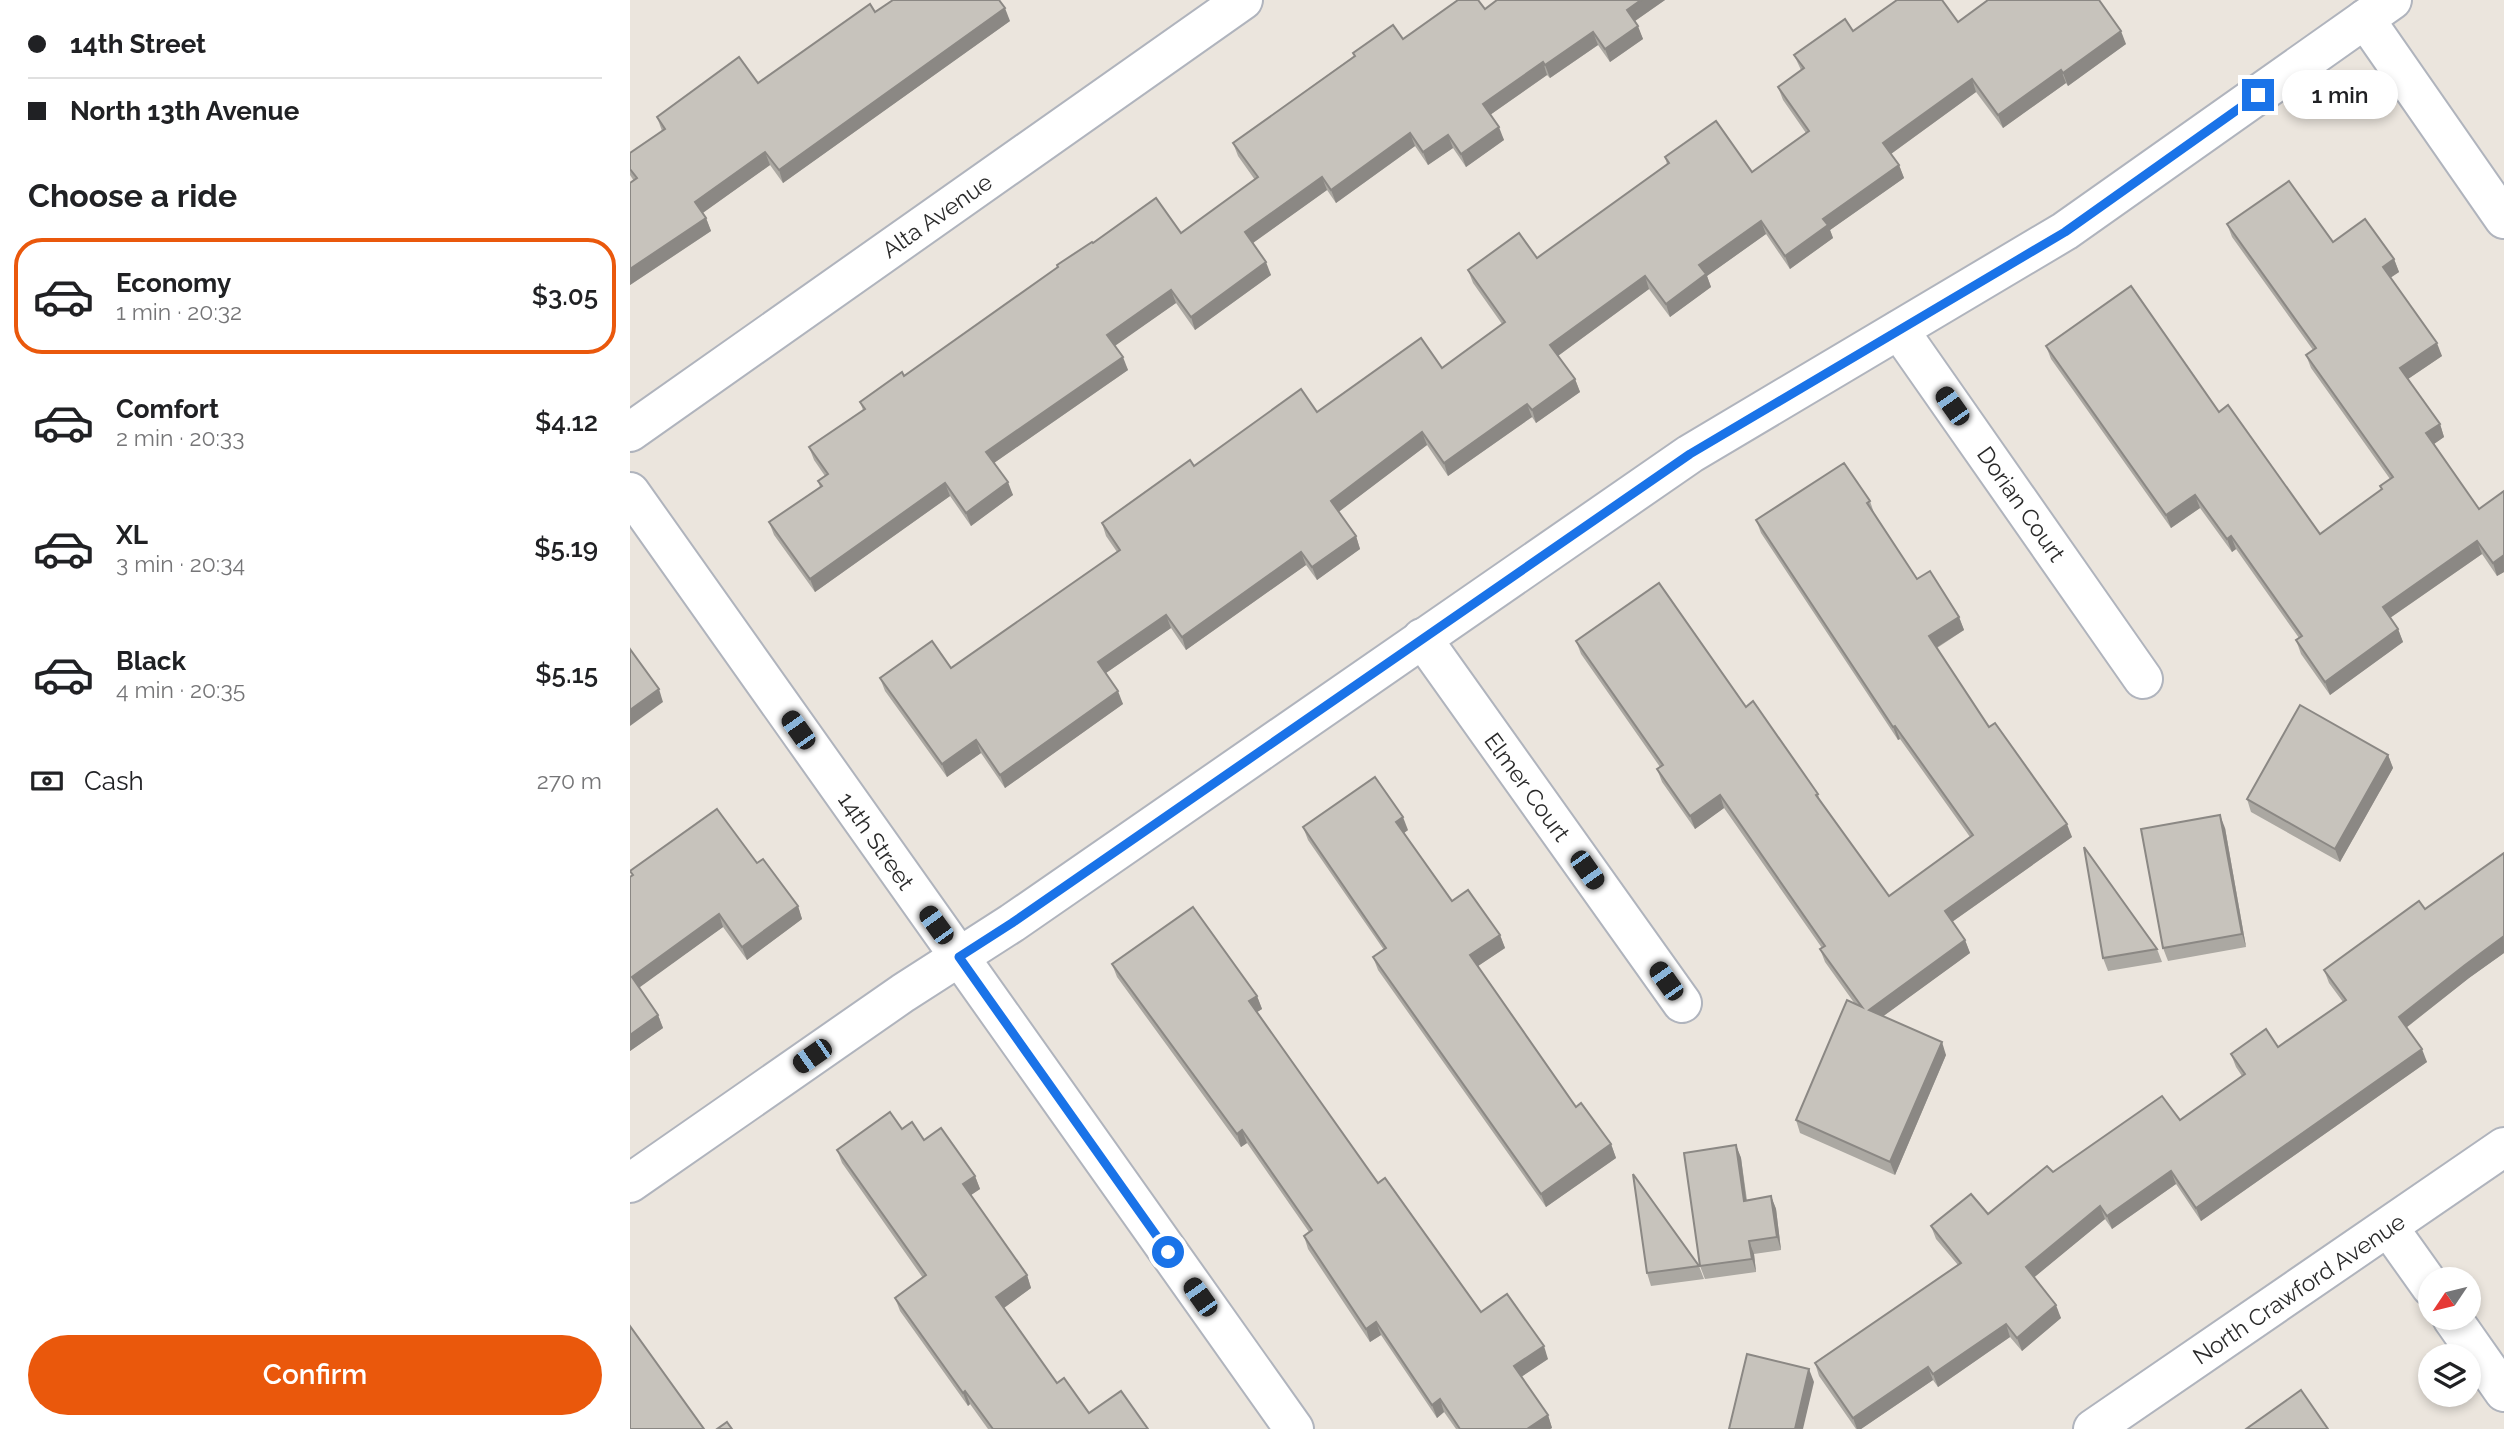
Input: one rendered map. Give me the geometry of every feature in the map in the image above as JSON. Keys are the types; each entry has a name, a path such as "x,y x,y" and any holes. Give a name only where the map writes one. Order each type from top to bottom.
{"street":[{"name":"Alta Avenue","path":"630,432 1243,0"},
{"path":"630,1183 903,993 1012,923 1690,454 2065,232 2378,10 2504,219"},
{"name":"Dorian Court","path":"1899,330 2143,678"},
{"name":"14th Street","path":"630,492 1294,1429"},
{"name":"Elmer Court","path":"1422,638 1682,1003"},
{"name":"North Crawford Avenue","path":"2093,1429 2504,1147"},
{"path":"2389,1228 2418,1269"},
{"path":"2460,1330 2504,1392"}],"building":[{"path":"893,0 999,0 1005,8 779,170 765,152 695,202 706,218 630,269 630,183 637,178 630,169 630,153 665,129 657,117 739,57 758,83 870,4 875,12"},
{"path":"1458,0 1478,0 1485,9 1497,0 1641,0 1627,10 1638,26 1605,49 1593,32 1545,65 1543,62 1483,104 1499,127 1461,154 1448,135 1423,152 1410,133 1331,190 1322,177 1245,232 1266,262 1191,317 1171,290 1107,335 1123,357 986,452 1008,482 966,513 945,483 810,579 769,522 822,486 818,481 828,474 809,447 865,409 860,402 902,372 904,376 1058,267 1057,265 1156,198 1181,233 1258,177 1233,143 1355,56 1353,53 1393,25 1403,39"},
{"path":"1897,0 1942,0 1958,22 1988,0 2099,0 2121,31 1998,115 1972,79 1883,143 1899,165 1823,219 1828,225 1785,256 1761,221 1699,265 1706,274 1666,304 1645,276 1550,345 1575,379 1532,410 1527,404 1444,463 1422,432 1331,501 1356,536 1312,567 1301,552 1182,637 1166,615 1098,662 1118,691 1000,775 976,740 942,764 880,678 932,641 951,668 1120,550 1102,523 1190,460 1194,466 1301,389 1317,412 1421,338 1442,368 1505,322 1468,270 1519,233 1537,258 1669,163 1665,157 1716,121 1752,172 1809,131 1778,87 1804,68 1794,55 1845,19 1853,31"},
{"path":"2289,181 2333,242 2365,219 2394,259 2383,267 2437,343 2400,368 2440,424 2426,433 2479,509 2504,491 2504,555 2493,563 2477,541 2383,607 2398,629 2325,682 2296,640 2302,636 2231,536 2227,539 2195,495 2166,515 2046,346 2131,286 2219,412 2228,405 2320,534 2382,489 2380,486 2393,477 2306,355 2316,348 2227,224"},
{"path":"1844,463 1917,579 1930,571 1959,617 1929,636 1989,727 1995,723 2067,824 1945,911 1965,940 1869,1010 1942,1042 1890,1162 1796,1120 1847,1000 1862,1007 1820,949 1825,946 1720,795 1690,816 1657,769 1663,765 1576,641 1659,583 1746,707 1753,701 1889,896 1973,835 1895,726 1893,727 1756,520"},
{"path":"630,649 659,689 630,710"},
{"path":"2300,705 2388,755 2335,849 2247,799"},
{"path":"1375,777 1403,817 1396,822 1452,901 1468,890 1500,935 1470,955 1576,1107 1581,1103 1611,1144 1541,1194 1373,957 1386,948 1303,827"},
{"path":"717,809 757,863 763,859 798,906 742,947 719,914 632,977 658,1015 630,1035 630,877 633,875 630,871"},
{"path":"2220,815 2242,934 2163,948 2141,829"},
{"path":"2084,847 2157,949 2103,958"},
{"path":"2504,853 2504,936 2399,1017 2422,1049 2196,1208 2171,1171 2107,1216 2100,1206 2026,1267 2056,1305 2017,1338 2006,1324 1933,1374 1928,1367 1853,1418 1815,1363 1961,1263 1931,1226 1971,1194 1988,1214 2047,1166 2053,1172 2162,1096 2180,1120 2245,1074 2231,1054 2266,1029 2278,1047 2346,1000 2324,970 2419,901 2425,909"},
{"path":"1193,907 1257,996 1249,1001 1378,1183 1385,1178 1481,1312 1507,1294 1544,1346 1514,1366 1548,1415 1527,1429 1460,1429 1440,1399 1432,1405 1376,1322 1366,1329 1304,1236 1312,1230 1242,1130 1237,1134 1112,964"},
{"path":"890,1112 902,1129 912,1122 924,1140 941,1128 975,1176 963,1184 1027,1275 996,1297 1057,1383 1064,1378 1089,1413 1121,1391 1148,1429 993,1429 965,1391 963,1393 895,1298 926,1275 837,1150"},
{"path":"1736,1145 1744,1201 1771,1196 1777,1237 1749,1241 1752,1259 1700,1266 1684,1153"},
{"path":"1633,1174 1699,1266 1647,1273"},
{"path":"630,1326 704,1429 630,1429"},
{"path":"1747,1354 1809,1369 1795,1429 1729,1429"},
{"path":"2301,1390 2328,1429 2246,1429"},
{"path":"727,1422 732,1429 717,1429"}],"route":[{"path":"1168,1252 959,957 1690,454 2065,232 2258,95"}]}
